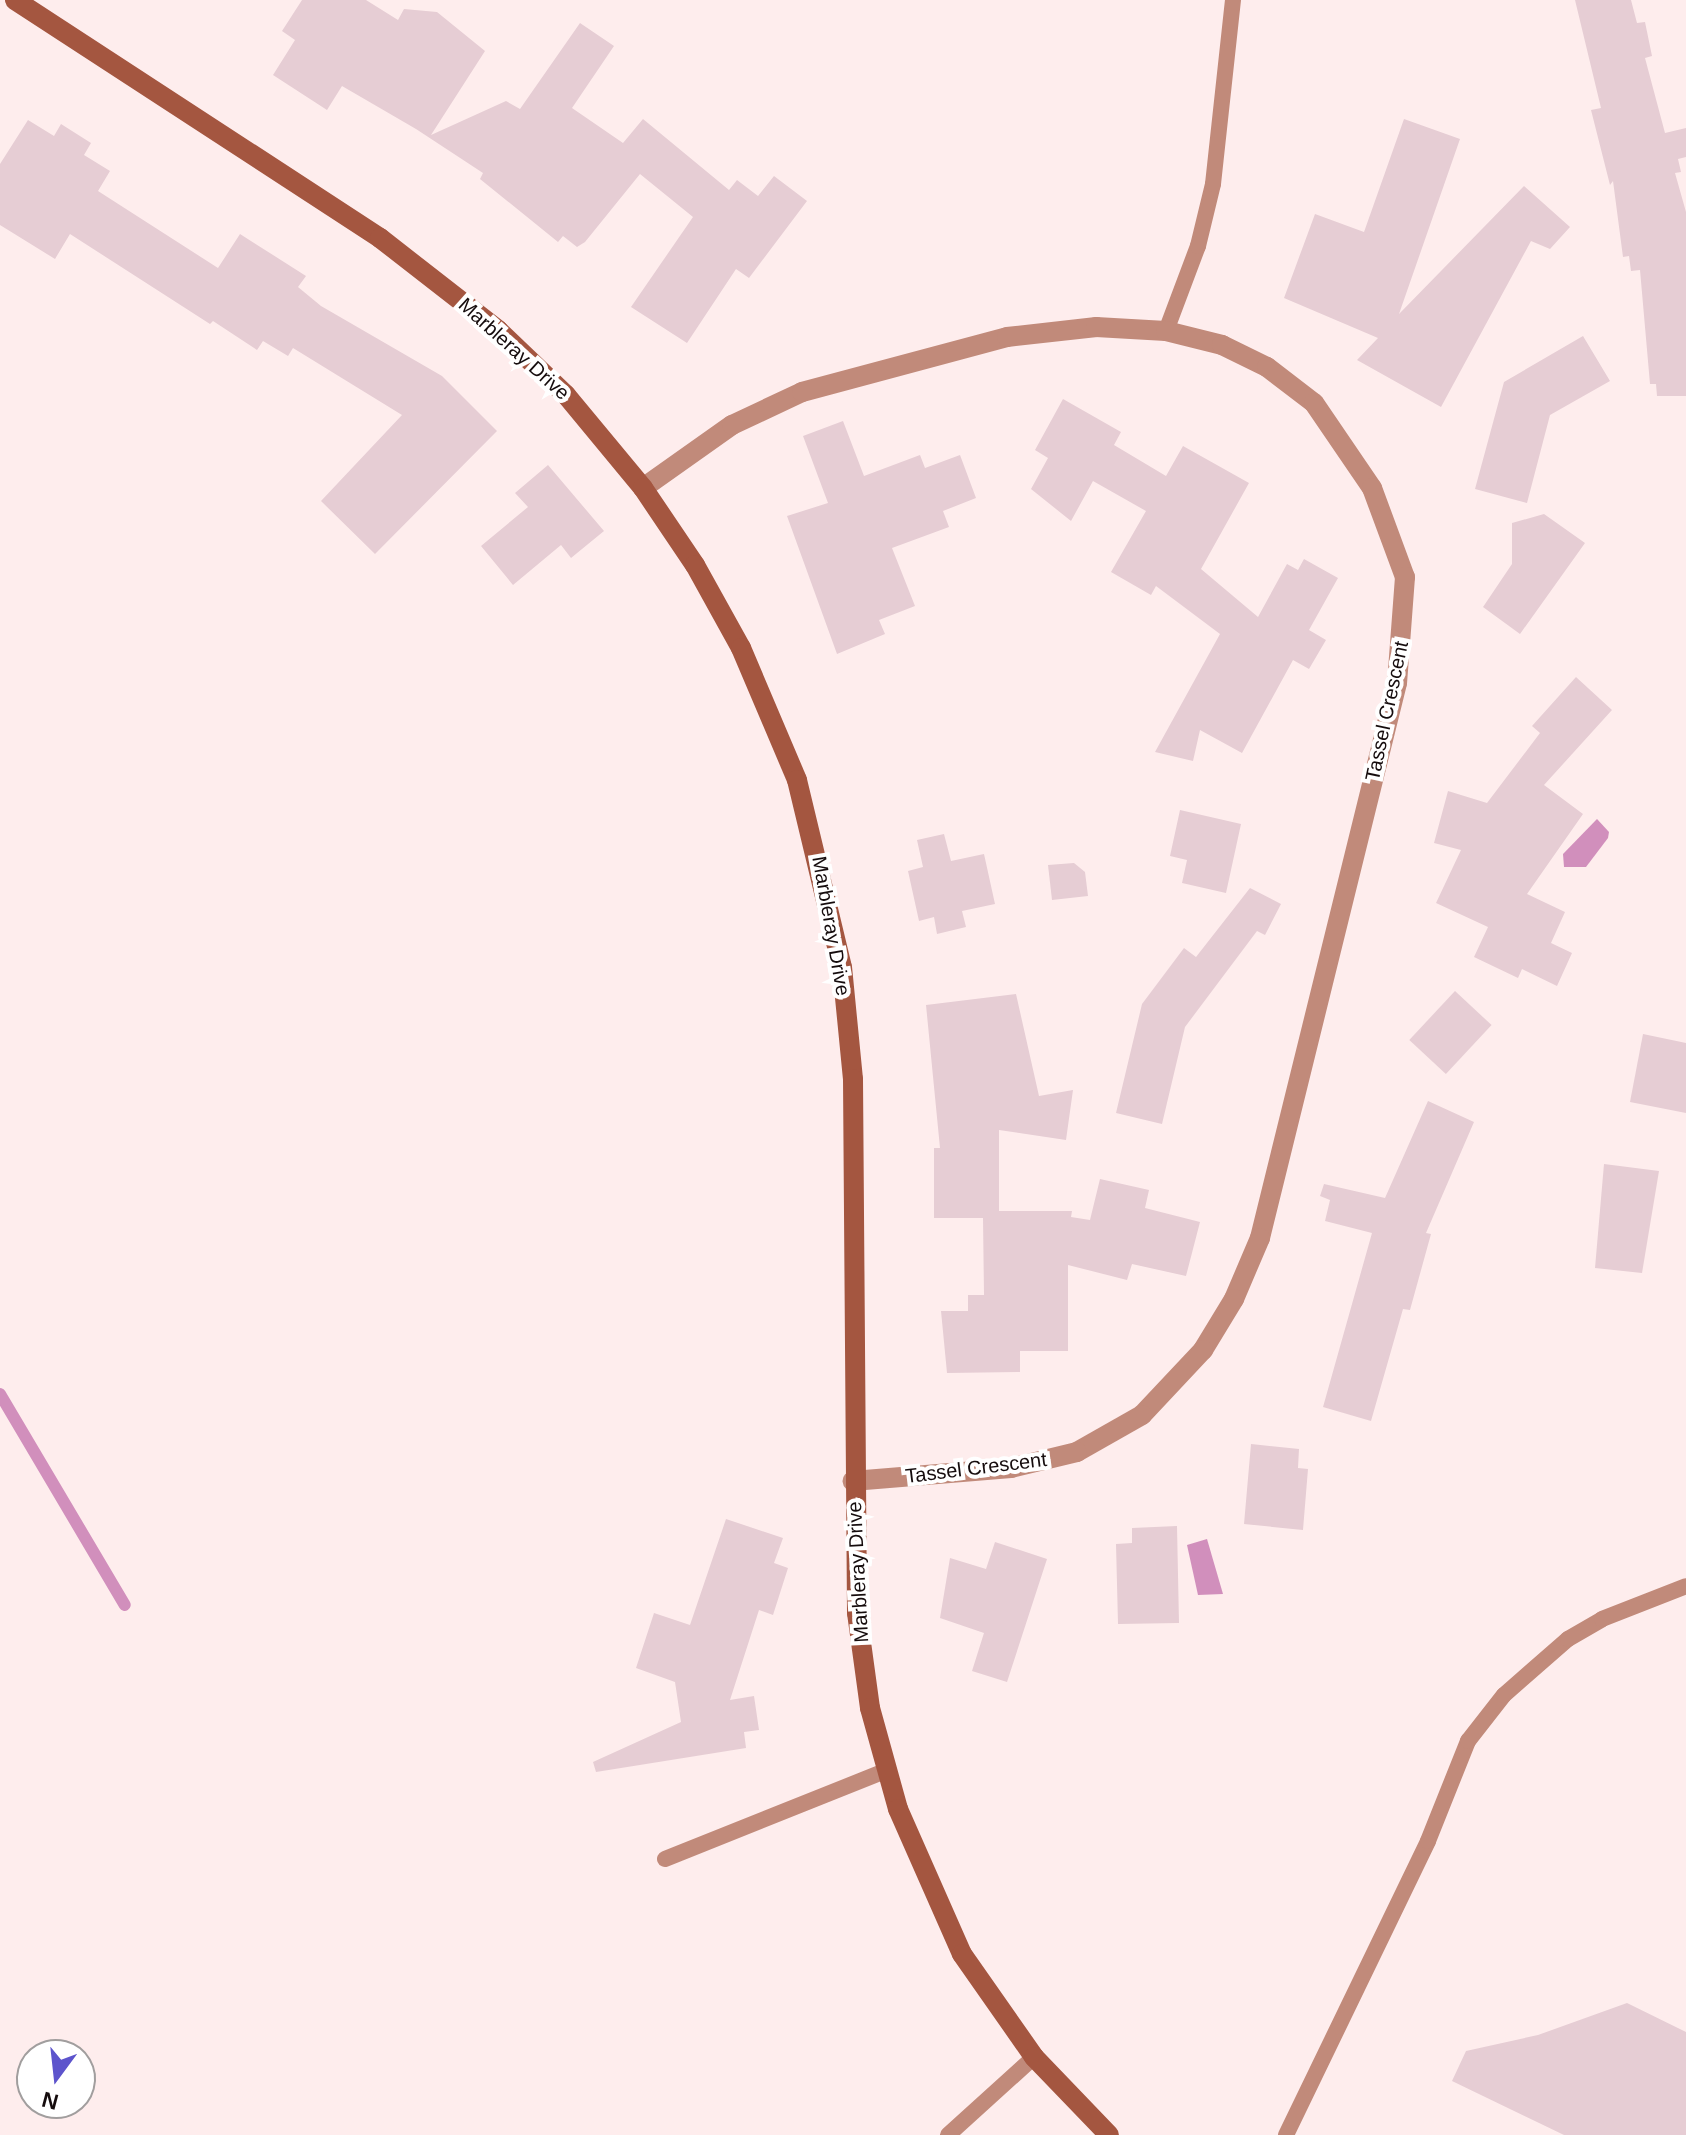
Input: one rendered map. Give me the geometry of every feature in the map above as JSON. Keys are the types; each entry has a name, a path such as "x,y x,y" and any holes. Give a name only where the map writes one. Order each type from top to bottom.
{"street":[{"name":"Marbleray Drive","path":"15,0 380,238 480,315 566,395 643,488 695,565 770,711 797,780 831,909 853,1079 853,1481 857,1613 870,1708 887,1770 930,1891 962,1954 1034,2057 1109,2135"},
{"name":"Tassel Crescent","path":"643,488 732,425 802,392 1007,337 1096,327 1166,331 1222,345 1267,367 1314,403 1349,447 1372,488 1405,577 1397,683 1260,1238 1234,1299 1203,1350 1142,1415 1110,1436 1041,1463 853,1481"}],"lane":[{"path":"1166,331 1198,246 1213,184 1233,0"},
{"path":"1286,2135 1428,1841 1468,1741 1504,1695 1568,1639 1602,1619 1686,1586"},
{"path":"665,1859 887,1770"},
{"path":"948,2135 1034,2057"}],"shaded area":[{"path":"1597,819 1609,832 1608,838 1586,867 1564,867 1563,854"},
{"path":"1207,1539 1223,1594 1198,1595 1187,1545"}],"building":[{"path":"302,0 366,0 398,20 404,9 437,12 485,51 431,135 506,101 520,109 580,23 614,46 572,108 623,143 643,119 729,190 737,180 758,196 774,176 807,201 749,278 736,269 687,343 631,307 693,217 640,174 585,242 577,247 563,236 558,242 480,179 483,173 416,129 342,86 327,110 273,75 295,40 282,31"},
{"path":"1575,0 1631,0 1637,23 1645,22 1652,56 1645,58 1665,133 1686,128 1686,157 1678,159 1681,172 1675,173 1686,212 1686,396 1657,396 1656,384 1650,384 1640,270 1631,271 1629,256 1623,257 1613,181 1610,185 1591,110 1601,108"},
{"path":"1404,119 1460,139 1399,314 1524,186 1570,227 1550,249 1531,241 1441,407 1357,360 1378,338 1284,298 1315,214 1364,232"},
{"path":"28,120 54,136 61,124 91,143 84,155 110,171 98,191 218,268 240,234 306,276 298,287 321,306 442,376 497,431 375,554 321,501 402,415 293,348 288,356 263,341 257,350 213,321 210,324 70,234 55,259 0,225 0,164"},
{"path":"1583,336 1610,381 1550,415 1527,503 1475,489 1504,382"},
{"path":"1063,399 1121,432 1114,445 1166,476 1183,446 1249,483 1201,569 1258,617 1287,564 1298,570 1304,559 1338,578 1309,630 1326,640 1309,669 1293,660 1242,753 1200,730 1193,761 1155,752 1220,634 1156,586 1151,595 1111,572 1146,511 1093,481 1071,521 1031,489 1048,458 1035,450"},
{"path":"843,421 864,476 920,455 925,468 960,455 976,498 943,511 949,527 892,548 915,606 879,620 885,634 837,654 787,516 828,503 803,436"},
{"path":"548,465 604,531 571,558 561,545 513,585 481,546 528,507 515,493"},
{"path":"1544,514 1585,543 1520,634 1483,607 1512,564 1512,523"},
{"path":"1576,677 1612,710 1544,785 1583,814 1527,894 1565,912 1551,943 1572,953 1557,986 1522,969 1518,978 1474,957 1488,927 1436,903 1461,850 1434,843 1448,791 1487,803 1540,733 1532,726"},
{"path":"1180,810 1241,824 1226,893 1182,883 1187,860 1170,856"},
{"path":"944,834 951,861 984,854 995,904 962,911 966,927 937,934 934,917 919,921 908,871 923,867 917,840"},
{"path":"1074,863 1085,872 1088,896 1052,900 1048,865"},
{"path":"1250,888 1281,904 1265,935 1257,931 1185,1027 1162,1124 1116,1113 1142,1004 1184,948 1196,957"},
{"path":"1455,991 1492,1025 1446,1074 1409,1040"},
{"path":"1016,994 1039,1096 1073,1090 1066,1140 999,1130 999,1211 1072,1211 1071,1217 1090,1220 1100,1179 1149,1190 1145,1208 1200,1222 1186,1276 1132,1264 1127,1280 1068,1265 1068,1351 1020,1351 1020,1372 947,1373 941,1311 968,1311 968,1295 984,1295 983,1218 934,1218 934,1148 940,1148 926,1005"},
{"path":"1643,1034 1686,1043 1686,1113 1630,1102"},
{"path":"1428,1101 1474,1122 1426,1233 1431,1234 1410,1310 1403,1309 1371,1421 1323,1407 1372,1233 1325,1221 1330,1200 1320,1196 1324,1184 1385,1198"},
{"path":"1604,1164 1659,1171 1642,1273 1595,1268"},
{"path":"1251,1444 1299,1449 1298,1468 1308,1469 1303,1530 1244,1524"},
{"path":"726,1519 783,1538 774,1563 788,1568 773,1615 759,1610 730,1700 754,1696 759,1730 744,1732 746,1748 596,1772 593,1762 681,1722 675,1682 636,1668 654,1613 690,1625"},
{"path":"1177,1526 1179,1623 1118,1624 1116,1544 1132,1543 1132,1528"},
{"path":"995,1542 1047,1559 1007,1682 972,1671 984,1633 940,1618 950,1558 986,1569"},
{"path":"1627,2003 1686,2032 1686,2135 1564,2135 1452,2081 1466,2051 1538,2035"}],"waterway":[{"path":"0,1394 125,1605"}]}
